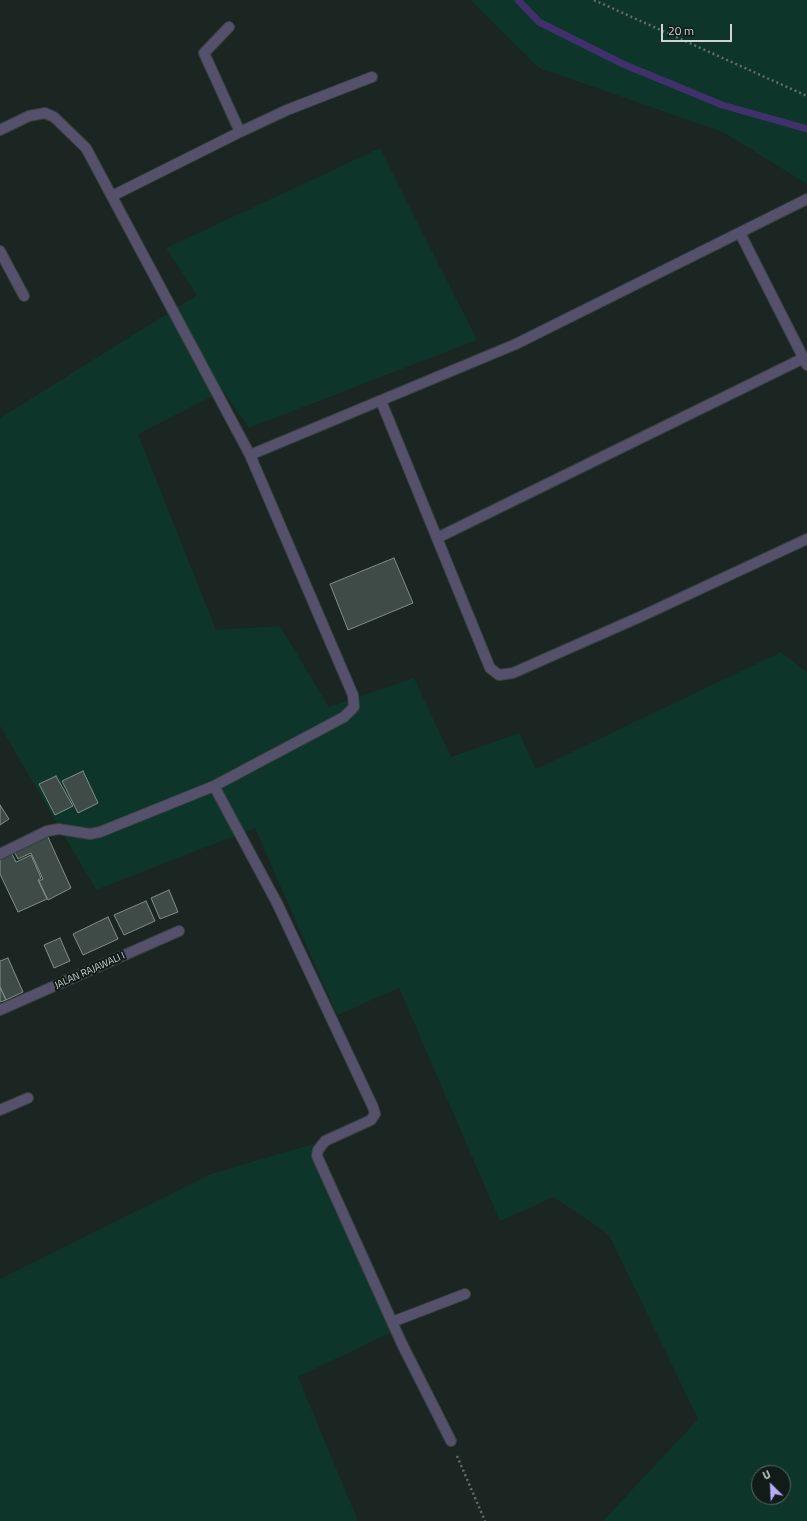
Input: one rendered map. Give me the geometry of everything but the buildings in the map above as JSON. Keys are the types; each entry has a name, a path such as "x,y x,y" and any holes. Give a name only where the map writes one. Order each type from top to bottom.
{"street":[{"path":"229,27 204,53 240,132"},
{"path":"112,196 287,110 372,77"},
{"path":"0,130 35,114 45,113 54,117 86,148 250,455 353,695 354,707 344,717 214,786 100,832 90,834 59,829 48,831 0,854"},
{"path":"250,455 516,344 807,199"},
{"path":"437,538 805,362 740,233"},
{"path":"0,251 24,296"},
{"path":"381,400 490,668 499,676 513,673 635,620 807,540"},
{"path":"214,786 277,903 373,1107 375,1114 371,1120 325,1141 318,1150 317,1156 392,1322 451,1441"},
{"name":"JALAN RAJAWALI I","path":"0,1010 179,931"},
{"path":"0,1110 28,1098"},
{"path":"392,1322 465,1294"}],"path":[{"path":"594,0 807,96"},
{"path":"451,1441 485,1521"}],"green space":[{"path":"470,0 807,0 807,184 723,132 539,68"},
{"path":"380,148 477,340 249,428 223,391 138,434 216,630 280,626 329,707 414,678 451,757 519,733 536,769 781,652 807,672 807,1521 603,1521 698,1419 609,1235 554,1197 500,1221 399,988 337,1015 255,828 96,890 0,726 0,418 197,295 166,248"},
{"path":"313,1144 396,1330 298,1377 358,1521 0,1521 0,1279 211,1174"}],"waterway":[{"path":"518,0 539,22 623,64 722,105 807,129"}]}
